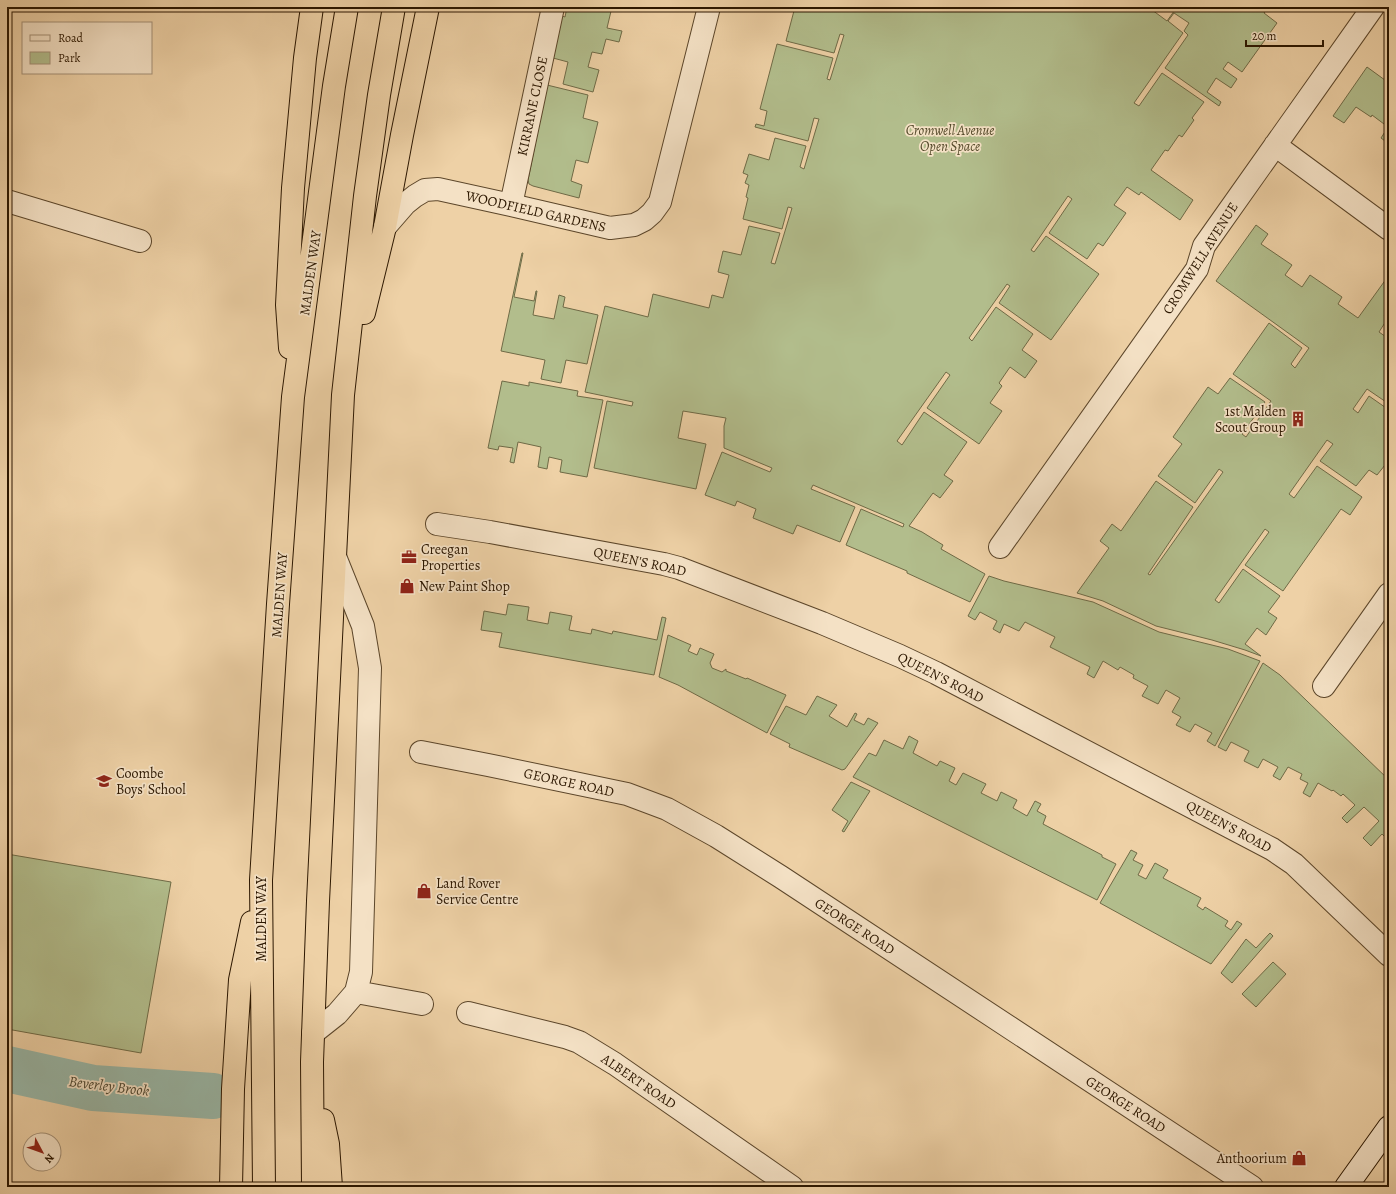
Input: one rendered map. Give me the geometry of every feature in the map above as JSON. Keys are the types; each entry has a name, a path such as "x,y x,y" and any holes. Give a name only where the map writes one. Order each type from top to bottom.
{"highway":[{"path":"293,397 287,305 288,282 293,188 305,58 312,7"},
{"name":"MALDEN WAY","path":"264,1187 261,880 278,604 293,397 334,86 347,7"},
{"path":"313,1187 313,1032 343,395 365,196 379,95 394,7"},
{"path":"343,395 385,227 428,7"},
{"path":"231,1187 233,1089 240,980 261,880"},
{"path":"312,1062 328,1144 331,1187"}],"street":[{"name":"KIRRANE CLOSE","path":"511,205 553,7"},
{"name":"WOODFIELD GARDENS","path":"385,227 405,204 415,196 425,190 438,189 610,228 634,225 644,220 652,213 660,202 710,7"},
{"name":"CROMWELL AVENUE","path":"1000,547 1197,269 1204,246 1373,7"},
{"path":"1275,145 1389,229"},
{"path":"7,200 140,241"},
{"name":"QUEEN'S ROAD","path":"437,524 490,532 679,568 822,623 900,656 1272,849 1294,864 1389,954"},
{"path":"313,1032 336,1014 356,992 361,972 370,668 363,626 336,559"},
{"path":"1324,686 1389,594"},
{"name":"GEORGE ROAD","path":"421,752 618,792 667,809 716,836 1252,1187"},
{"path":"356,992 422,1004"},
{"name":"ALBERT ROAD","path":"468,1013 565,1037 579,1042 615,1064 792,1187"},
{"path":"1346,1187 1389,1127"}],"green space":[{"path":"567,7 612,7 607,28 622,31 619,42 606,39 602,54 592,52 588,67 599,70 593,92 563,84 568,62 553,58 562,16 565,17"},
{"name":"Cromwell Avenue Open Space","path":"795,7 1148,7 1167,21 1177,7 1268,7 1264,13 1277,23 1242,72 1228,62 1223,69 1237,79 1231,88 1216,78 1207,92 1221,102 1219,106 1165,68 1188,35 1184,31 1189,23 1174,13 1168,21 1183,33 1134,103 1139,106 1162,73 1204,102 1192,118 1194,120 1182,137 1179,135 1168,151 1165,150 1151,170 1193,200 1180,220 1141,192 1139,195 1127,187 1114,205 1126,213 1103,246 1098,243 1087,259 1049,233 1072,199 1068,196 1031,250 1034,252 1046,236 1099,274 1051,340 999,303 1010,286 1007,284 969,338 972,341 996,307 1033,334 1022,350 1037,361 1025,378 1010,367 999,383 1002,386 990,403 1002,411 979,444 927,408 950,375 946,372 897,441 902,445 924,412 967,442 944,475 953,481 940,498 933,493 909,526 943,545 941,549 985,574 970,602 907,573 907,571 846,545 861,509 903,527 904,524 813,485 811,489 855,507 840,542 797,525 793,534 753,518 756,509 737,501 735,506 705,495 722,452 770,472 772,468 724,448 724,426 726,418 683,411 678,438 706,444 696,489 594,468 607,401 632,406 633,402 585,392 605,306 648,317 653,294 709,308 712,295 723,298 729,275 718,272 723,251 741,255 749,226 780,233 771,263 775,264 792,208 788,207 782,229 743,219 748,198 746,197 749,185 745,183 748,175 743,173 749,154 769,160 775,138 806,146 800,167 804,169 819,119 814,118 808,141 755,127 756,124 764,126 767,111 760,109 777,44 833,58 827,79 830,80 844,35 840,34 834,53 786,41"},
{"path":"1367,67 1389,83 1389,144 1381,138 1388,127 1372,115 1371,117 1356,107 1344,123 1333,116"},
{"path":"547,85 588,95 583,118 598,122 588,163 576,160 571,181 582,185 579,198 529,184 528,180"},
{"path":"1256,225 1268,234 1261,244 1292,265 1285,275 1302,287 1310,275 1342,297 1338,304 1358,318 1389,275 1389,310 1384,316 1388,318 1379,332 1389,339 1389,404 1367,389 1353,409 1358,413 1369,396 1389,410 1389,460 1377,475 1369,470 1356,486 1320,461 1333,444 1327,440 1289,494 1294,498 1317,466 1362,497 1350,515 1341,509 1283,591 1245,565 1269,532 1265,529 1215,600 1219,603 1243,569 1280,596 1268,612 1277,618 1266,635 1257,628 1245,644 1261,656 1212,640 1156,626 1103,601 1077,593 1109,548 1100,541 1112,524 1121,531 1156,481 1193,507 1148,574 1150,575 1223,472 1219,469 1195,503 1158,476 1182,444 1173,437 1208,387 1218,394 1230,378 1265,402 1242,434 1246,437 1271,401 1233,374 1269,323 1302,348 1291,364 1295,368 1309,348 1216,281"},
{"path":"522,253 514,297 534,301 537,291 533,315 554,319 559,295 565,297 563,307 598,315 587,364 566,360 561,383 541,379 545,360 501,351"},
{"path":"502,381 529,386 529,382 578,391 577,396 603,400 587,477 560,472 562,460 549,457 547,469 538,467 541,447 518,442 514,463 510,462 513,448 499,446 498,450 488,448"},
{"path":"989,576 1004,581 1093,602 1159,632 1228,649 1260,661 1215,746 1207,741 1212,733 1195,724 1190,732 1176,725 1181,717 1172,712 1180,698 1166,690 1158,704 1142,696 1148,686 1133,678 1134,675 1120,667 1118,670 1103,661 1094,678 1087,674 1090,667 1050,647 1055,637 1025,622 1019,631 1004,624 1000,633 993,629 997,621 980,612 975,620 968,616"},
{"path":"508,604 529,607 527,620 548,624 550,612 572,616 569,630 591,634 592,629 612,634 613,631 657,640 662,617 666,618 654,675 499,647 502,633 481,630 484,611 506,615"},
{"path":"668,635 691,645 688,651 697,655 700,648 714,654 710,663 712,668 722,672 726,669 726,671 746,679 747,678 786,695 767,733 678,685 659,677"},
{"path":"1263,663 1280,675 1389,780 1389,841 1382,834 1371,846 1363,838 1379,821 1364,807 1347,823 1342,818 1355,805 1343,794 1341,796 1333,790 1332,791 1318,783 1310,797 1303,793 1308,783 1300,779 1302,774 1288,767 1280,780 1273,776 1278,767 1263,759 1258,768 1244,761 1249,751 1231,742 1226,751 1218,747"},
{"path":"817,696 837,705 829,716 847,727 855,713 857,714 854,720 864,725 868,718 878,723 845,769 842,770 789,747 790,744 770,734 786,706 806,715"},
{"path":"909,736 918,741 913,753 937,766 940,761 955,768 949,781 956,785 963,773 986,784 981,793 997,801 1001,792 1017,800 1013,808 1027,816 1035,801 1041,804 1037,811 1046,816 1043,824 1116,864 1097,900 853,777 869,753 876,756 884,740 903,749"},
{"path":"851,782 870,791 844,832 842,831 848,821 832,810"},
{"path":"1131,850 1137,853 1133,860 1143,865 1138,875 1146,879 1155,863 1168,870 1163,878 1201,898 1197,906 1203,910 1205,907 1228,921 1225,926 1231,930 1237,921 1242,924 1211,964 1100,903"},
{"path":"7,854 171,882 141,1053 7,1029"},
{"path":"1270,933 1273,936 1232,983 1221,973 1246,939 1256,948"},
{"path":"1273,962 1286,974 1256,1007 1242,994"}],"waterway":[{"name":"Beverley Brook","path":"7,1069 93,1088 213,1096"}],"place":[{"name":"1st Malden Scout Group","path":"1298,419"},
{"name":"Creegan Properties","path":"409,557"},
{"name":"New Paint Shop","path":"407,586"},
{"name":"Coombe Boys' School","path":"104,781"},
{"name":"Land Rover Service Centre","path":"424,891"},
{"name":"Anthoorium","path":"1299,1158"}]}
